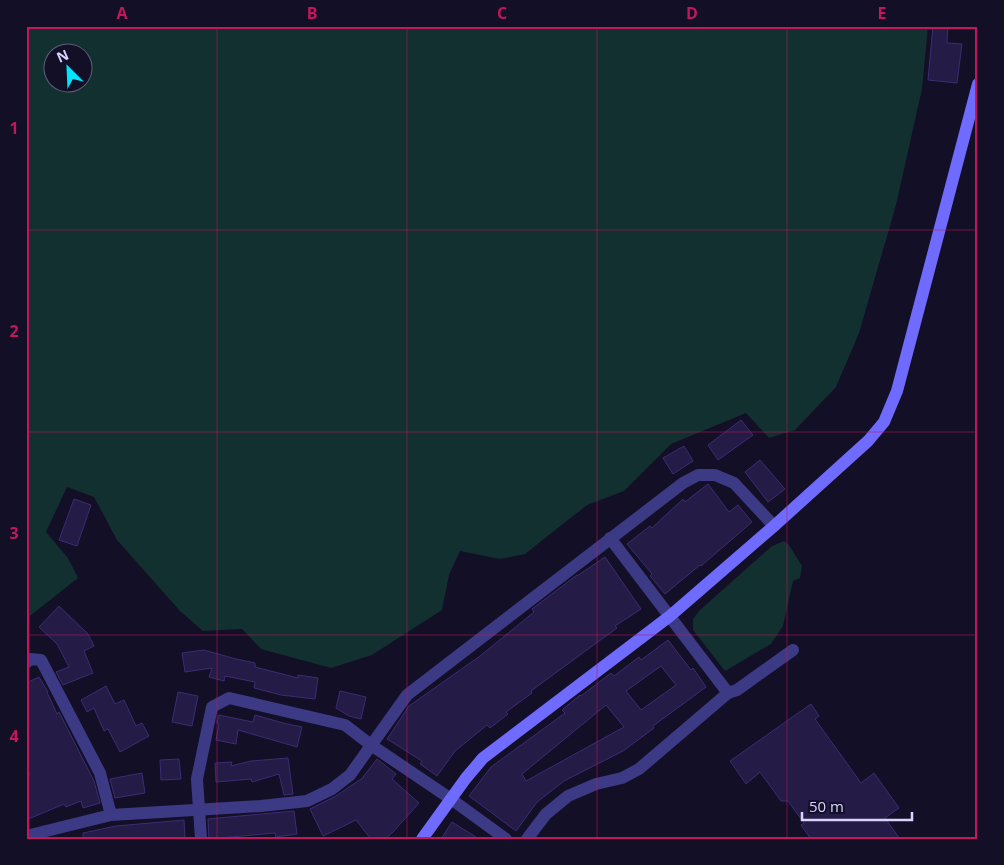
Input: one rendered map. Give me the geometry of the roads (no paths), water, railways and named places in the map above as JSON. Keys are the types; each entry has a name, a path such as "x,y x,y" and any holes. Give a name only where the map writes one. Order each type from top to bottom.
{"street":[{"path":"422,839 466,778 483,758 670,616 868,441 884,422 897,391 978,84"},
{"path":"26,836 111,815 261,806 307,801 332,789 350,775 407,694 683,483 698,475 715,475 734,483 774,526"},
{"path":"610,538 728,693"},
{"path":"527,839 546,814 568,796 596,784 622,778 639,769 728,693 737,690 793,650"},
{"path":"26,663 30,659 42,660 100,773 111,815"},
{"path":"201,839 197,779 212,707 229,698 345,725 506,839"}]}
